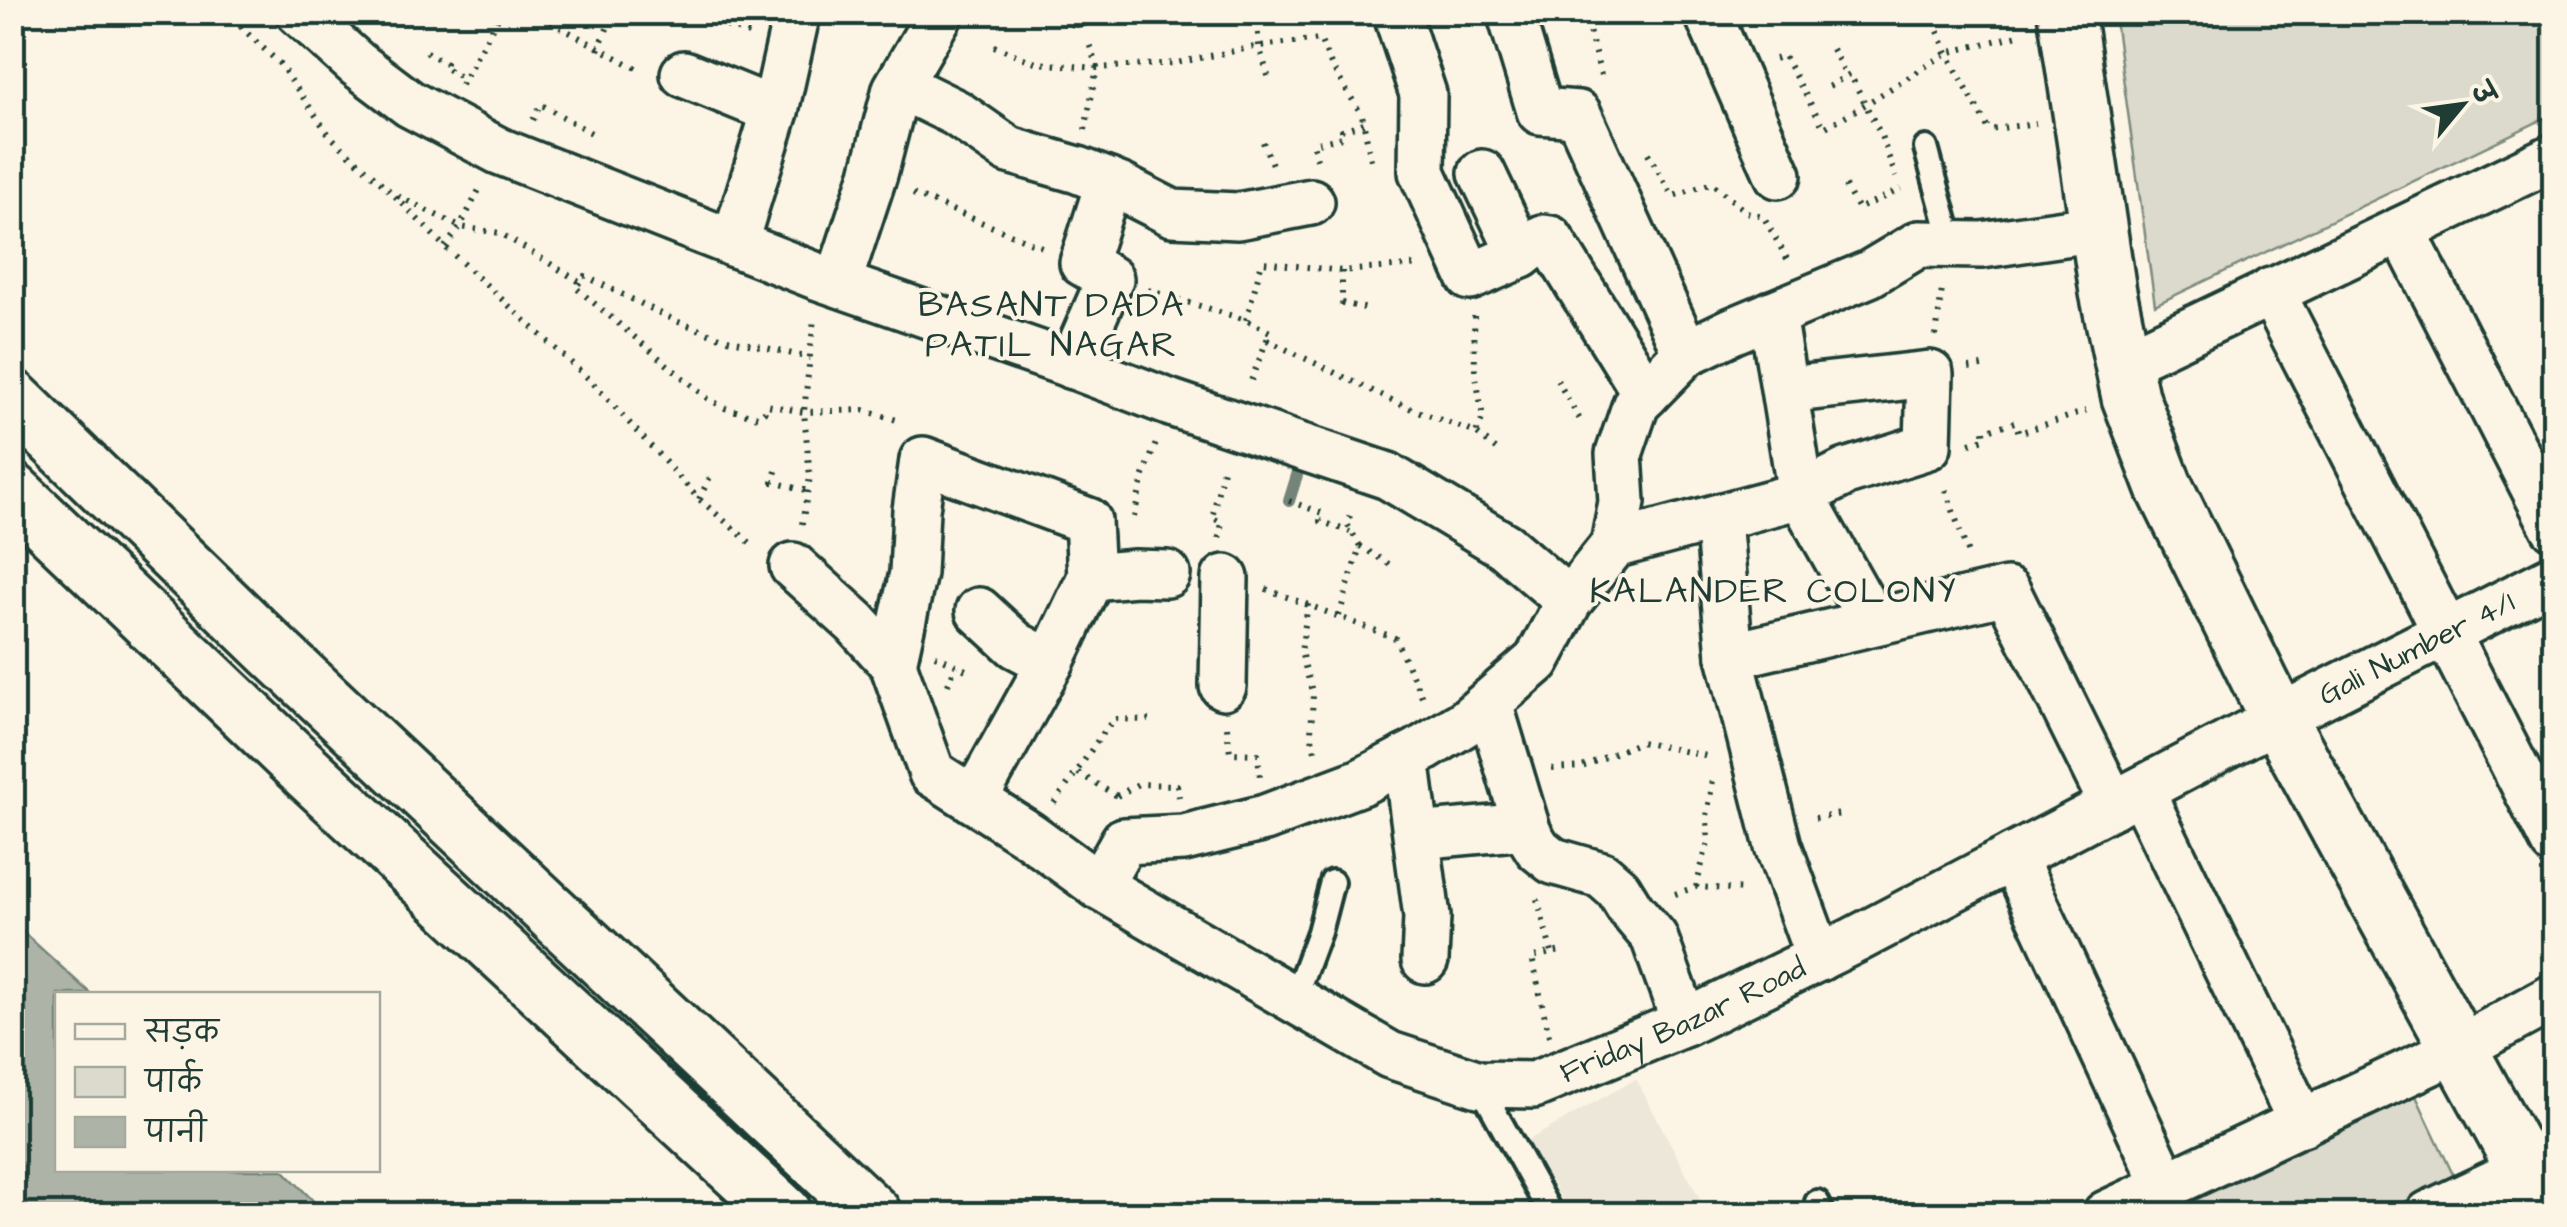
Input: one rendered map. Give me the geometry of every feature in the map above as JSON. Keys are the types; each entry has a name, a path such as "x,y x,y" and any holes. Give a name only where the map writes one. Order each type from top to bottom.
{"main road":[{"path":"2067,17 2108,292 2126,380 2164,486 2278,718 2460,1048 2543,1180"},
{"path":"12,398 273,651 873,1214"},
{"path":"12,491 291,757 784,1214"}],"street":[{"path":"299,12 356,64 410,104 499,150 828,280 1171,404 1388,476 1504,546 1569,601"},
{"path":"828,280 874,174 899,85 941,12"},
{"path":"1396,12 1423,94 1422,172 1470,277 1521,255 1543,238 1550,239 1646,394"},
{"path":"1510,12 1540,112 1578,114 1686,352"},
{"path":"1707,12 1778,175"},
{"path":"734,244 775,110 793,30"},
{"path":"665,74 775,110"},
{"path":"899,85 956,113 1009,150 1093,176 1172,213 1238,216 1311,202"},
{"path":"1482,173 1521,255"},
{"path":"2126,380 2271,291 2402,230 2549,173"},
{"path":"1072,366 1096,271 1093,176"},
{"path":"1099,886 1124,841 1184,838 1265,818 1361,782 1465,723 1536,662 1569,601 1614,545 1622,502 1619,454 1636,404 1686,352 1868,274 1919,244 1982,244 2099,228"},
{"path":"2402,230 2554,527"},
{"path":"2271,291 2554,844"},
{"path":"1788,307 1786,390 1801,494 1872,621"},
{"path":"1614,545 1801,494 1846,472 1928,446 1930,374 1786,390"},
{"path":"894,664 914,573 916,510 923,460 1060,525 1088,521 1090,576 1050,663 974,800"},
{"path":"1718,519 1737,762 1778,846 1819,958"},
{"path":"1222,559 1223,686"},
{"path":"794,566 894,664"},
{"path":"1090,576 1151,573"},
{"name":"Gali Number 4/1","path":"2278,718 2554,578"},
{"path":"1730,656 2007,591 2126,798 2302,1122"},
{"path":"979,611 1016,645 1050,663"},
{"name":"Friday Bazar Road","path":"894,664 932,773 1099,886 1390,1056 1480,1084 1534,1085 1685,1023 1819,958 2278,718"},
{"path":"1489,703 1526,826 1538,849 1552,861 1602,876 1618,889 1654,937 1685,1023"},
{"path":"1421,749 1418,836 1427,916 1424,960"},
{"path":"1418,836 1526,826"},
{"path":"2013,857 2166,1186"},
{"path":"2106,1214 2460,1048 2554,997"},
{"path":"2429,1214 2543,1180"}],"lane":[{"path":"1926,148 1945,243"},
{"path":"1294,999 1319,932 1332,882"},
{"path":"1480,1084 1551,1214"}],"path":[{"path":"225,12 278,63 330,136 592,382 699,499 762,552 794,566 810,477 804,412 810,358 828,280"},
{"path":"532,12 598,50 665,74"},
{"path":"598,50 614,12"},
{"path":"686,12 793,30"},
{"path":"1256,12 1259,46 1270,82"},
{"path":"1578,114 1611,114 1584,12"},
{"path":"1930,12 1946,53 1988,130 2082,117"},
{"path":"441,121 500,13"},
{"path":"1079,13 1097,68 1093,176"},
{"path":"1768,44 1774,59 1784,56 1824,128 1946,53 2067,17"},
{"path":"994,46 1036,63 1097,68 1176,63 1259,46 1320,39 1332,67 1362,115 1371,160"},
{"path":"1832,49 1847,76"},
{"path":"426,52 465,79"},
{"path":"1829,86 1850,74 1901,189 1858,209 1845,186"},
{"path":"1342,130 1364,124"},
{"path":"1644,148 1673,196 1712,183 1746,212 1762,216 1795,273 1788,307"},
{"path":"445,247 460,227 499,150"},
{"path":"874,174 930,202 1096,271 1246,320 1270,332 1235,425 1218,485 1212,518 1222,522 1222,559"},
{"path":"392,193 460,227 500,233 580,282"},
{"path":"1246,320 1262,262 1342,271 1430,264 1420,222 1441,212"},
{"path":"1930,374 1945,243"},
{"path":"1342,271 1342,303 1368,309"},
{"path":"810,358 723,338 586,276 576,288 707,398 725,408 758,417 766,404 804,412 864,410 922,428 919,452 923,460"},
{"path":"1470,277 1475,371 1482,417 1476,433"},
{"path":"1267,340 1404,406 1476,433 1498,451"},
{"path":"1928,446 1934,453 1985,440 1984,431 2015,422 2019,432 2126,380"},
{"path":"1151,573 1133,520 1142,481 1171,404"},
{"path":"1366,469 1346,524 1360,546 1392,566"},
{"path":"776,471 773,482 808,491"},
{"path":"699,499 710,478"},
{"path":"1946,490 1970,560 2007,591"},
{"path":"1289,501 1322,513 1320,521 1351,532"},
{"path":"1339,616 1360,546"},
{"path":"1284,594 1395,638 1422,693 1421,749"},
{"path":"1308,604 1301,652 1313,695 1311,733 1325,796"},
{"path":"1223,686 1230,753 1258,754 1265,818"},
{"path":"1028,835 1078,773 1114,719 1149,720"},
{"path":"1510,771 1582,767 1640,742 1737,762 1708,816 1708,842 1696,887"},
{"path":"1631,910 1696,887 1774,894 1792,888"},
{"path":"1557,1076 1532,957 1566,950"}],"shaded area":[{"path":"1636,1079 1708,1214 1571,1214 1527,1141"}],"green space":[{"path":"2114,13 2554,13 2554,114 2155,305"},
{"path":"2416,1096 2455,1179 2378,1214 2165,1214"}],"water":[{"path":"13,923 89,992 55,992 55,1172 285,1172 326,1214 13,1214"}],"waterway":[{"path":"1289,501 1303,456"}],"district":[{"name":"BASANT DADA PATIL NAGAR","path":"1052,324"},
{"name":"KALANDER COLONY","path":"1774,590"}]}
